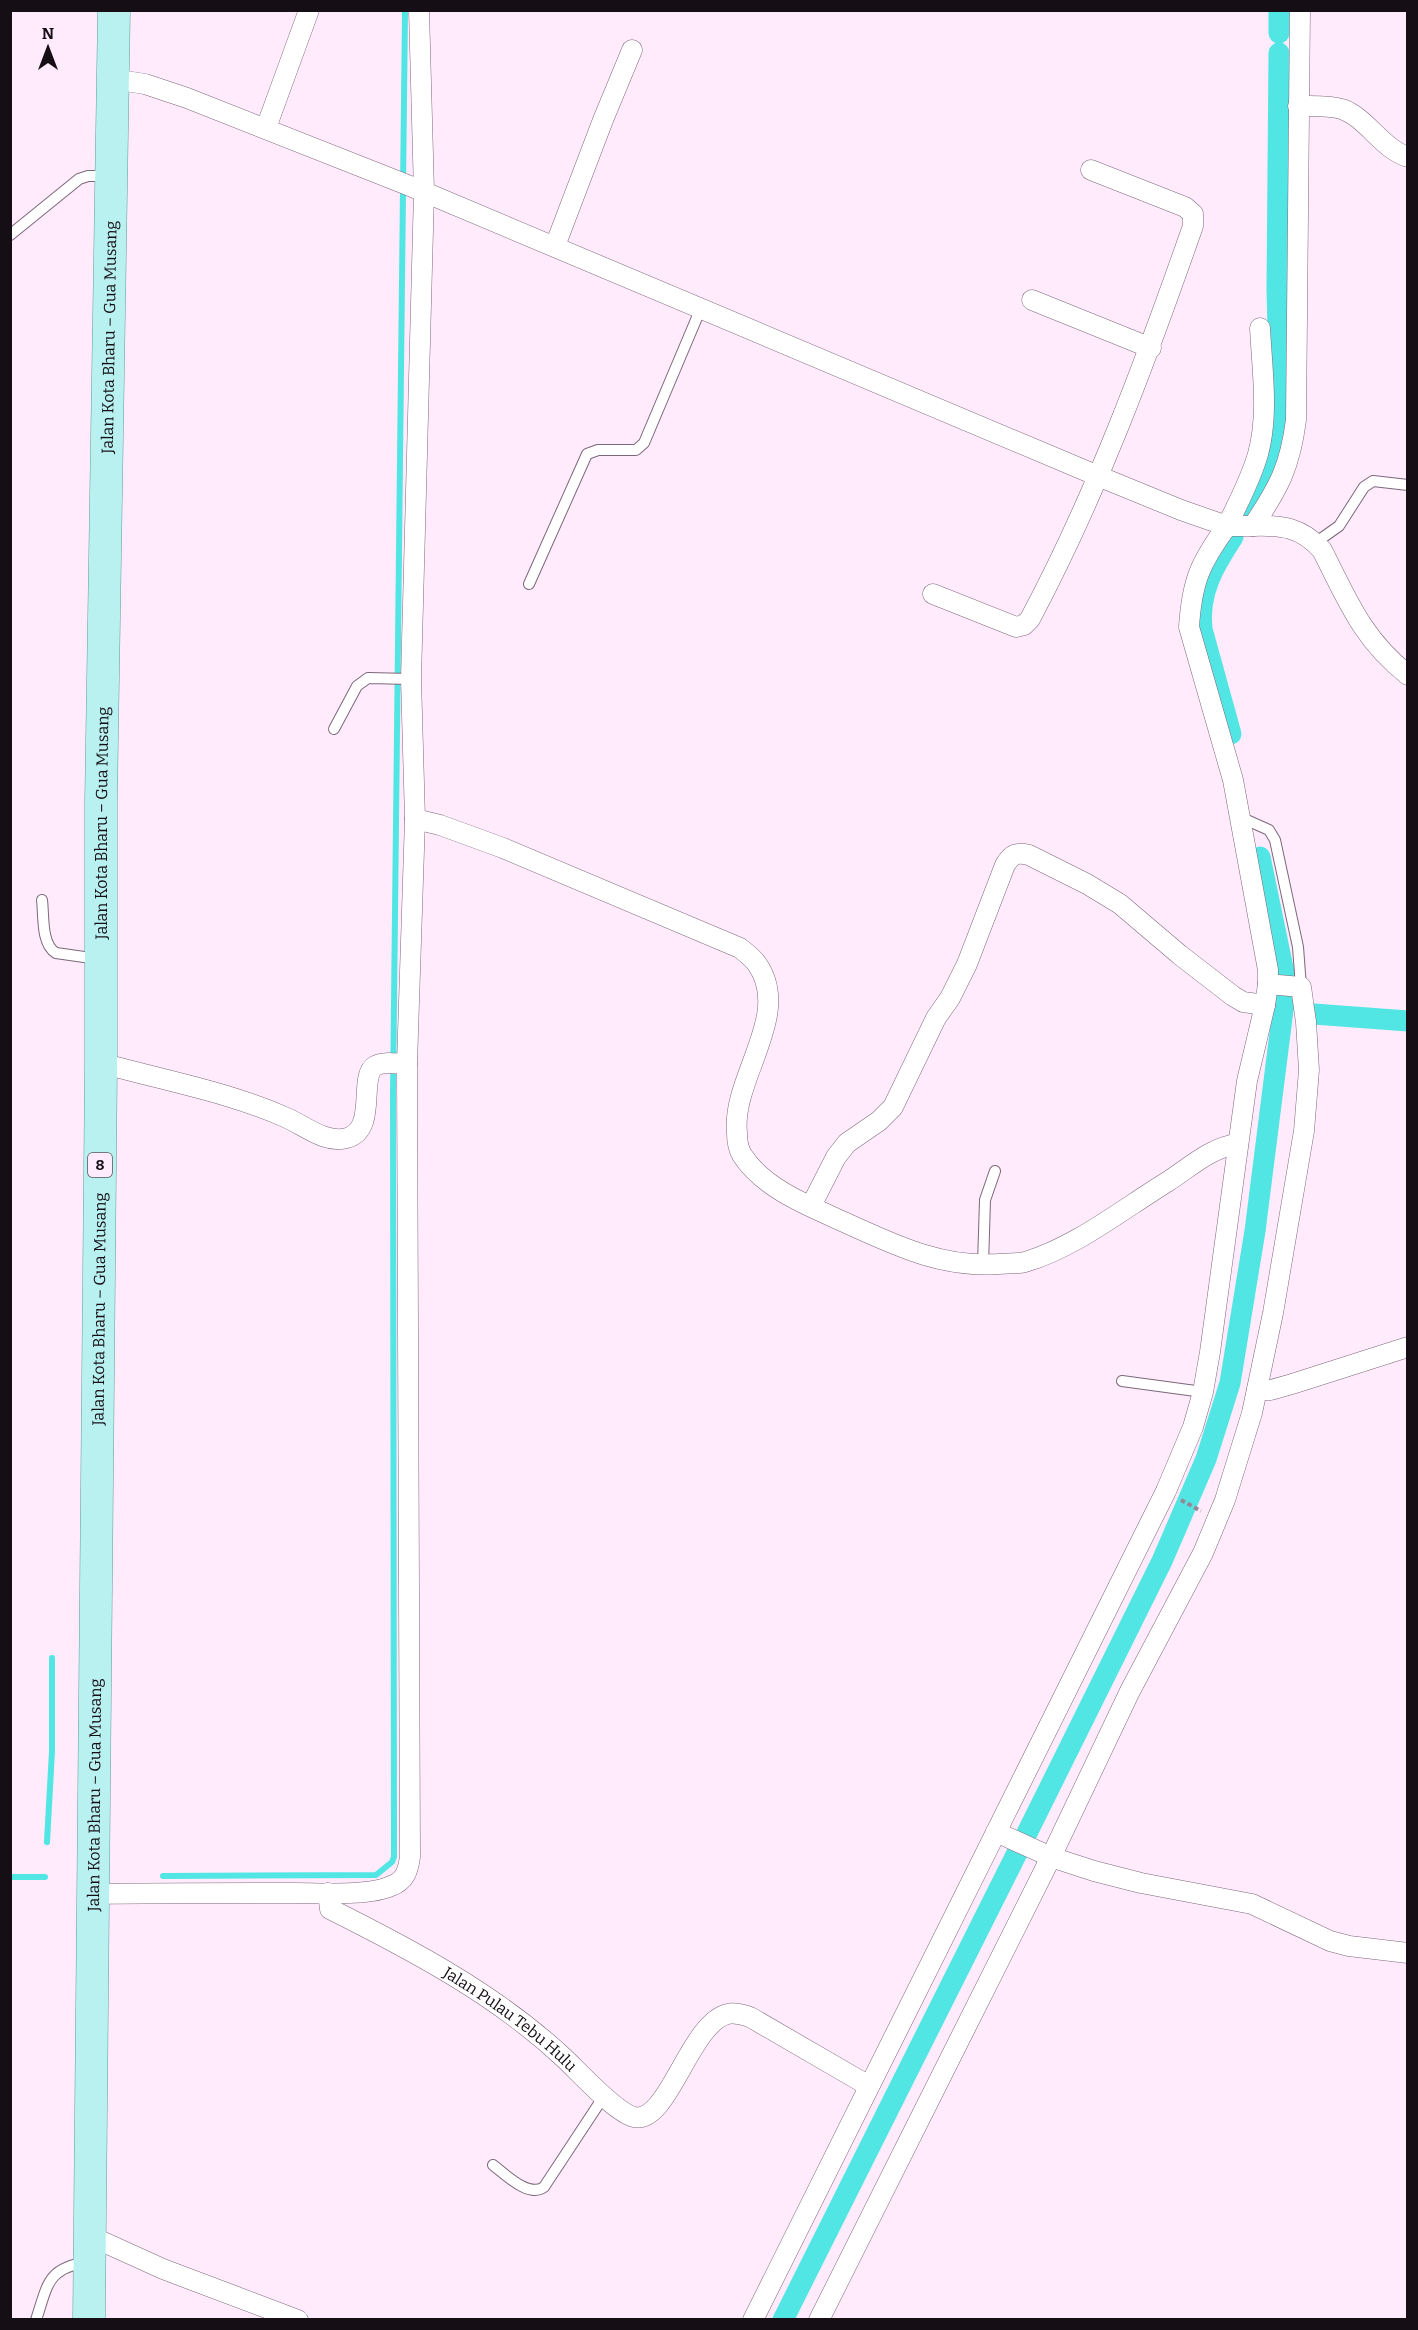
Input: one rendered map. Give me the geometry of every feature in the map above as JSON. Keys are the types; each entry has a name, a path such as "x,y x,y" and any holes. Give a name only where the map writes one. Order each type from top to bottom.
{"main road":[{"name":"Jalan Kota Bharu – Gua Musang","path":"89,2319 101,1066 101,801 114,10"}],"street":[{"path":"266,128 309,10"},
{"path":"93,1894 328,1893 377,1890 404,1879 410,1857 396,1064 415,819 408,679 420,398 417,189 419,10"},
{"path":"1253,526 1278,488 1293,444 1296,420 1300,10"},
{"path":"555,246 632,50"},
{"path":"113,79 145,84 266,128 391,178 1181,510 1227,526 1280,525 1303,533 1322,550 1352,611 1372,641 1407,675"},
{"path":"1298,106 1341,109 1354,116 1407,157"},
{"path":"933,594 1016,627 1030,620 1047,588 1121,426 1193,226 1193,214 1185,207 1091,170"},
{"path":"1032,300 1150,348"},
{"path":"753,2319 869,2086 1000,1834 1166,1491 1192,1427 1203,1392 1247,1082 1265,1005 1268,970 1233,780 1189,627 1190,607 1196,579 1203,561 1227,526 1252,473 1259,452 1263,422 1260,328"},
{"path":"415,819 441,825 503,848 741,948 757,963 765,981 769,1002 766,1021 738,1104 736,1125 738,1148 749,1166 771,1184 811,1206 899,1247 945,1262 983,1265 1024,1262 1059,1248 1211,1152 1238,1144"},
{"path":"811,1206 836,1157 847,1143 879,1121 893,1107 936,1018 950,998 967,964 1005,865 1011,855 1019,852 1029,855 1087,884 1120,904 1233,996 1243,1002 1265,1005"},
{"path":"819,2319 1130,1690 1203,1553 1225,1500 1257,1390 1287,1241 1306,1109 1309,1070 1301,987 1268,984"},
{"path":"101,1066 116,1067 212,1092 285,1117 326,1138 336,1140 353,1136 360,1128 364,1118 373,1067 396,1064"},
{"path":"1257,1390 1270,1390 1292,1384 1407,1347"},
{"path":"1000,1834 1048,1856 1094,1871 1252,1904 1330,1941 1348,1946 1407,1953"},
{"name":"Jalan Pulau Tebu Hulu","path":"328,1893 330,1909 458,1978 533,2029 604,2096 634,2117 651,2114 704,2032 727,2014 750,2017 869,2086"},
{"path":"88,2249 164,2270 298,2319"}],"lane":[{"path":"10,235 79,178 112,176"},
{"path":"528,584 587,454 598,450 636,450 644,443 701,308"},
{"path":"1315,543 1340,526 1364,487 1373,481 1407,484"},
{"path":"334,729 357,686 368,678 408,679"},
{"path":"1239,817 1269,830 1275,840 1298,947 1301,987"},
{"path":"42,900 47,942 51,950 56,953 101,960"},
{"path":"983,1265 983,1224 986,1200 996,1171"},
{"path":"1122,1382 1203,1392"},
{"path":"493,2165 530,2191 538,2191 544,2187 604,2096"},
{"path":"36,2319 44,2293 53,2277 60,2269 71,2265 88,2249"}],"path":[{"path":"1175,1497 1209,1516"}],"waterway":[{"path":"163,1876 376,1875 392,1862 394,1857 393,1094 405,10"},
{"path":"1279,10 1279,33"},
{"path":"1247,518 1268,477 1275,454 1280,417 1277,288 1279,53"},
{"path":"1231,734 1202,629 1201,616 1202,603 1209,580 1233,537"},
{"path":"1260,857 1284,973"},
{"path":"783,2320 1162,1561 1206,1459 1230,1383 1255,1231 1284,1002"},
{"path":"1314,1014 1408,1021"},
{"path":"47,1842 52,1751 52,1658"},
{"path":"10,1877 45,1877"}]}
